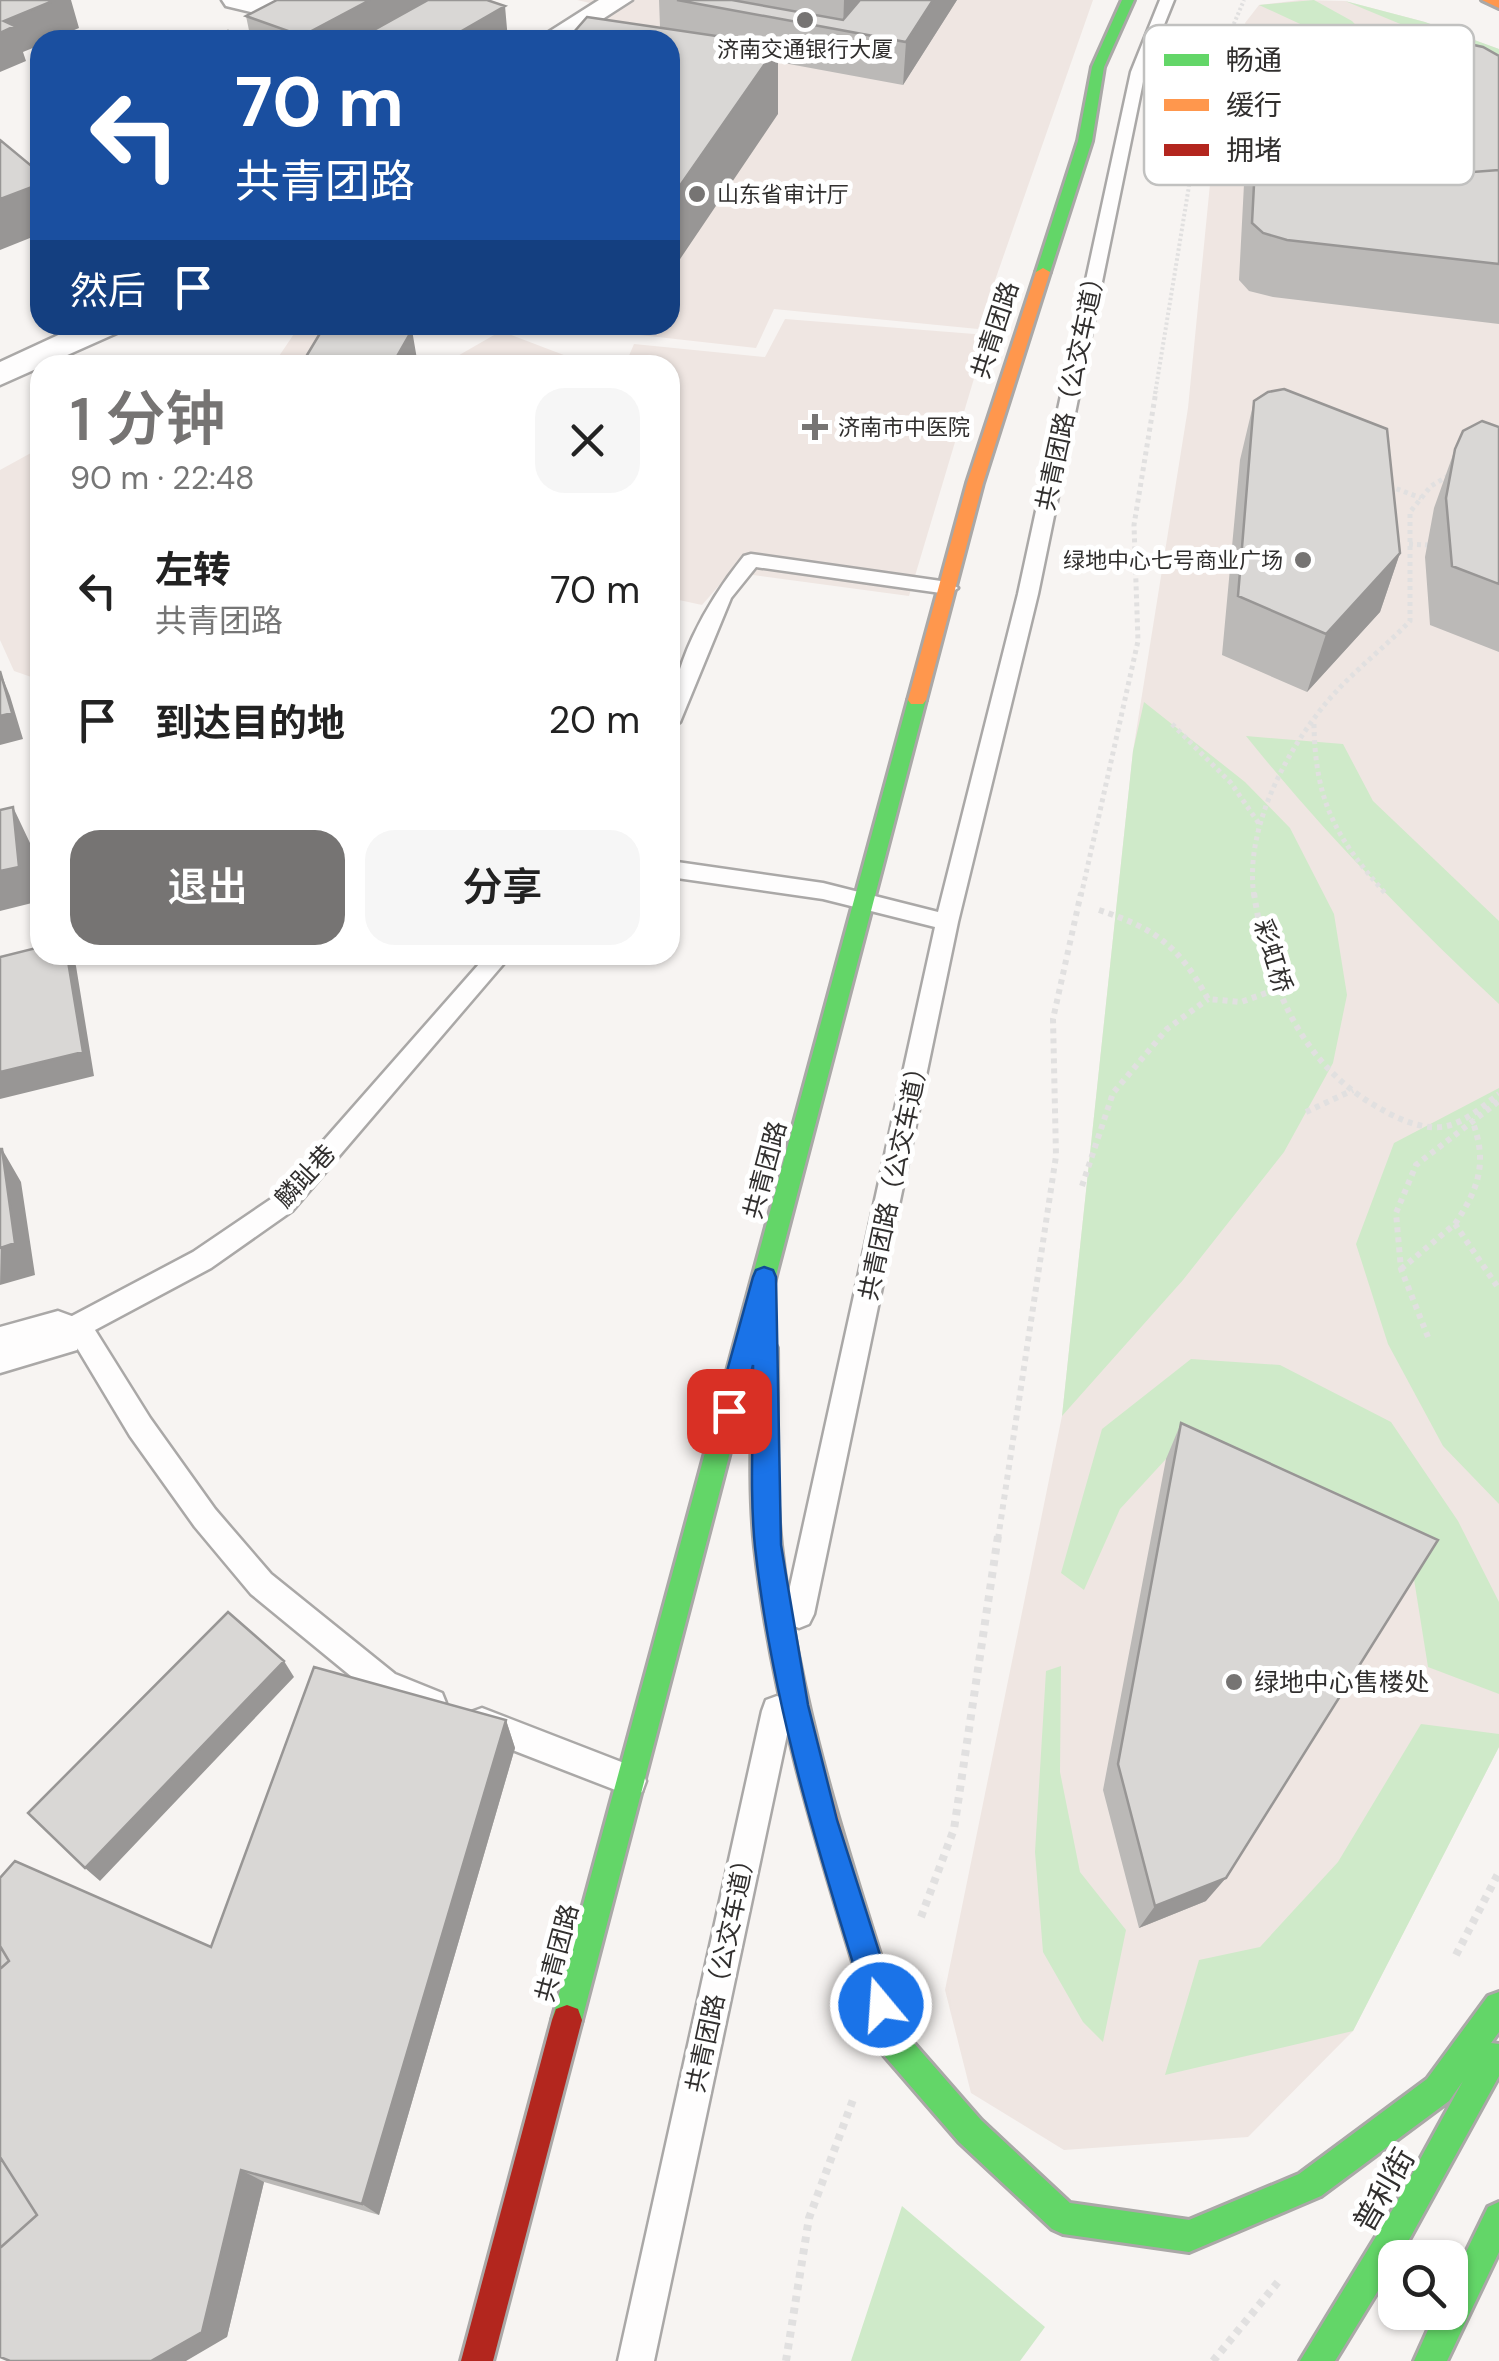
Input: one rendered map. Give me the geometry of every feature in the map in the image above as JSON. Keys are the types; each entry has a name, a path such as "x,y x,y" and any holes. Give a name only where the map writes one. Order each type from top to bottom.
{"main road":[{"name":"共青团路","path":"477,2361 975,484 1084,141 1098,67 1128,0"},
{"path":"1488,0 1499,4"},
{"path":"764,1277 768,1545 787,1665 823,1820 893,2042 970,2131 1063,2218 1189,2236 1310,2185 1438,2090 1499,2007"},
{"name":"普利街","path":"1316,2361 1405,2218 1499,2046"},
{"path":"1430,2361 1499,2218"}],"street":[{"path":"236,0 284,12 305,0"},
{"path":"567,30 617,0"},
{"path":"43,355 86,335"},
{"path":"0,375 30,361"},
{"path":"0,1350 68,1331"}],"lane":[{"name":"共青团路（公交车道）","path":"1156,25 1166,0"},
{"name":"共青团路（公交车道）","path":"636,2361 872,1285 947,922 1028,594 1144,57"},
{"path":"680,698 722,596 751,560 948,588"},
{"path":"680,871 823,892 947,922"},
{"name":"麟趾巷","path":"68,1331 202,1260 284,1204 491,965"},
{"path":"68,1331 205,1518 261,1584 384,1684 631,1781"}],"path":[{"path":"1233,25 1244,0"},
{"path":"920,1921 954,1829 957,1810 1056,1156 1053,1019 1138,641 1134,525 1189,185"},
{"path":"1365,668 1410,621 1410,512 1431,486 1452,474"},
{"path":"1387,485 1421,498"},
{"path":"1409,544 1428,545"},
{"name":"彩虹桥","path":"1365,668 1328,702 1314,722 1291,758 1261,826 1252,870 1263,934 1280,988 1312,1054 1388,1116 1440,1127 1470,1115 1499,1094"},
{"path":"1314,722 1313,770 1325,810 1353,858 1384,893"},
{"path":"1172,724 1231,783 1261,826"},
{"path":"1099,910 1148,925 1187,958 1208,999"},
{"path":"1082,1186 1113,1092 1168,1028 1208,999 1241,1002 1280,988"},
{"path":"1306,1112 1353,1090"},
{"path":"1428,1336 1401,1269 1396,1213 1416,1165 1499,1102"},
{"path":"1401,1269 1455,1224 1480,1187 1482,1143 1470,1115"},
{"path":"1455,1224 1499,1289"},
{"path":"786,2361 809,2218 857,2088"}],"shaded area":[{"path":"577,0 1093,0 978,329 774,309 756,348 640,335 680,335 680,30 586,30 616,9"},
{"path":"1300,0 1345,1 1433,25 1246,25 1259,5"},
{"path":"1474,40 1499,49 1499,1747 1353,2031 1248,2137 1064,2150 971,2093 945,1990 1062,1416 1133,751 1188,408 1210,185 1474,185"},
{"name":"济南市中医院","path":"785,319 987,335 909,596 731,572 702,605 680,600 680,355 629,355 634,344 765,357"},
{"path":"293,335 328,335 366,355 280,355"},
{"path":"494,335 511,335 564,355 459,355"},
{"path":"30,454 30,677 14,671 0,640 0,470"}],"green space":[{"path":"1314,0 1356,25 1302,25 1259,5"},
{"path":"1345,1 1433,25 1403,25"},
{"path":"1474,40 1499,49 1499,65 1474,55"},
{"path":"1144,702 1245,782 1290,828 1334,914 1347,995 1333,1063 1284,1152 1183,1280 1062,1416 1133,751"},
{"path":"1246,736 1343,744 1373,801 1499,921 1499,1004 1368,874"},
{"path":"1499,1088 1499,1504 1443,1446 1388,1344 1356,1244 1394,1143"},
{"path":"1191,1359 1280,1365 1391,1422 1458,1521 1499,1602 1499,1694 1428,1667 1413,1573 1166,1459 1120,1509 1084,1590 1061,1573 1102,1429"},
{"path":"1061,1666 1060,1772 1080,1872 1126,1930 1103,2042 1083,2022 1043,1952 1035,1852 1046,1671"},
{"path":"1421,1724 1499,1734 1499,1747 1353,2031 1165,2075 1199,1960 1260,1947 1338,1862"},
{"path":"902,2206 1045,2327 1020,2361 851,2361"}],"building":[{"path":"0,0 55,0 4,21 15,26 0,33"},
{"path":"277,0 370,0 313,30 285,30 246,16"},
{"path":"428,0 487,0 505,6 463,30 374,30"},
{"path":"677,0 732,0 843,20 860,0 933,0 906,42"},
{"path":"587,17 676,30 576,30"},
{"path":"680,31 778,45 680,186"},
{"path":"1474,45 1499,56 1499,170 1474,172"},
{"path":"0,140 30,165 30,188 0,199"},
{"path":"1499,170 1499,264 1287,240 1263,233 1252,223 1254,185 1474,185 1474,172"},
{"path":"319,335 409,335 398,355 307,355"},
{"name":"绿地中心七号商业广场","path":"1284,389 1387,429 1400,553 1326,634 1238,596 1254,401 1268,392"},
{"path":"1482,421 1499,427 1499,584 1452,566 1446,498 1455,449 1463,431"},
{"path":"0,671 12,713 0,716"},
{"path":"13,807 19,867 0,871 0,810"},
{"path":"30,950 30,965 69,965 83,1052 0,1072 0,957"},
{"path":"0,1149 15,1243 0,1248"},
{"name":"绿地中心售楼处","path":"1181,1423 1438,1540 1226,1878 1155,1906 1118,1764"},
{"path":"228,1612 284,1661 85,1868 28,1813"},
{"path":"314,1667 506,1720 362,2204 241,2170 202,2332 151,2361 10,2361 0,2357 0,2248 37,2215 0,2157 0,1969 9,1961 0,1946 0,1878 15,1861 211,1947"},
{"path":"0,1946 9,1961 0,1969"},
{"path":"0,2157 37,2215 0,2248"}],"traffic: fast":[{"path":"1043,272 1085,141 1098,67 1128,0"},
{"path":"567,2020 917,700"},
{"path":"880,2001 893,2042 970,2131 1063,2218 1189,2236 1310,2185 1438,2090 1499,2007"},
{"path":"1316,2361 1405,2218 1493,2057"},
{"path":"1430,2361 1499,2218"}],"traffic: slow":[{"path":"1488,0 1499,4"},
{"path":"917,700 975,483 1043,272"},
{"path":"765,1348 768,1547 786,1663 813,1777 880,2001"}],"traffic: jam":[{"path":"477,2361 567,2020"}],"place":[{"name":"济南交通银行大厦","path":"805,20"},
{"name":"山东省审计厅","path":"697,194"},
{"name":"济南市中医院","path":"815,427"},
{"name":"绿地中心七号商业广场","path":"1303,560"},
{"name":"绿地中心售楼处","path":"1234,1682"}],"route":[{"path":"729,1411 764,1277 768,1545 772,1575 795,1705 823,1820 881,2005"}]}
